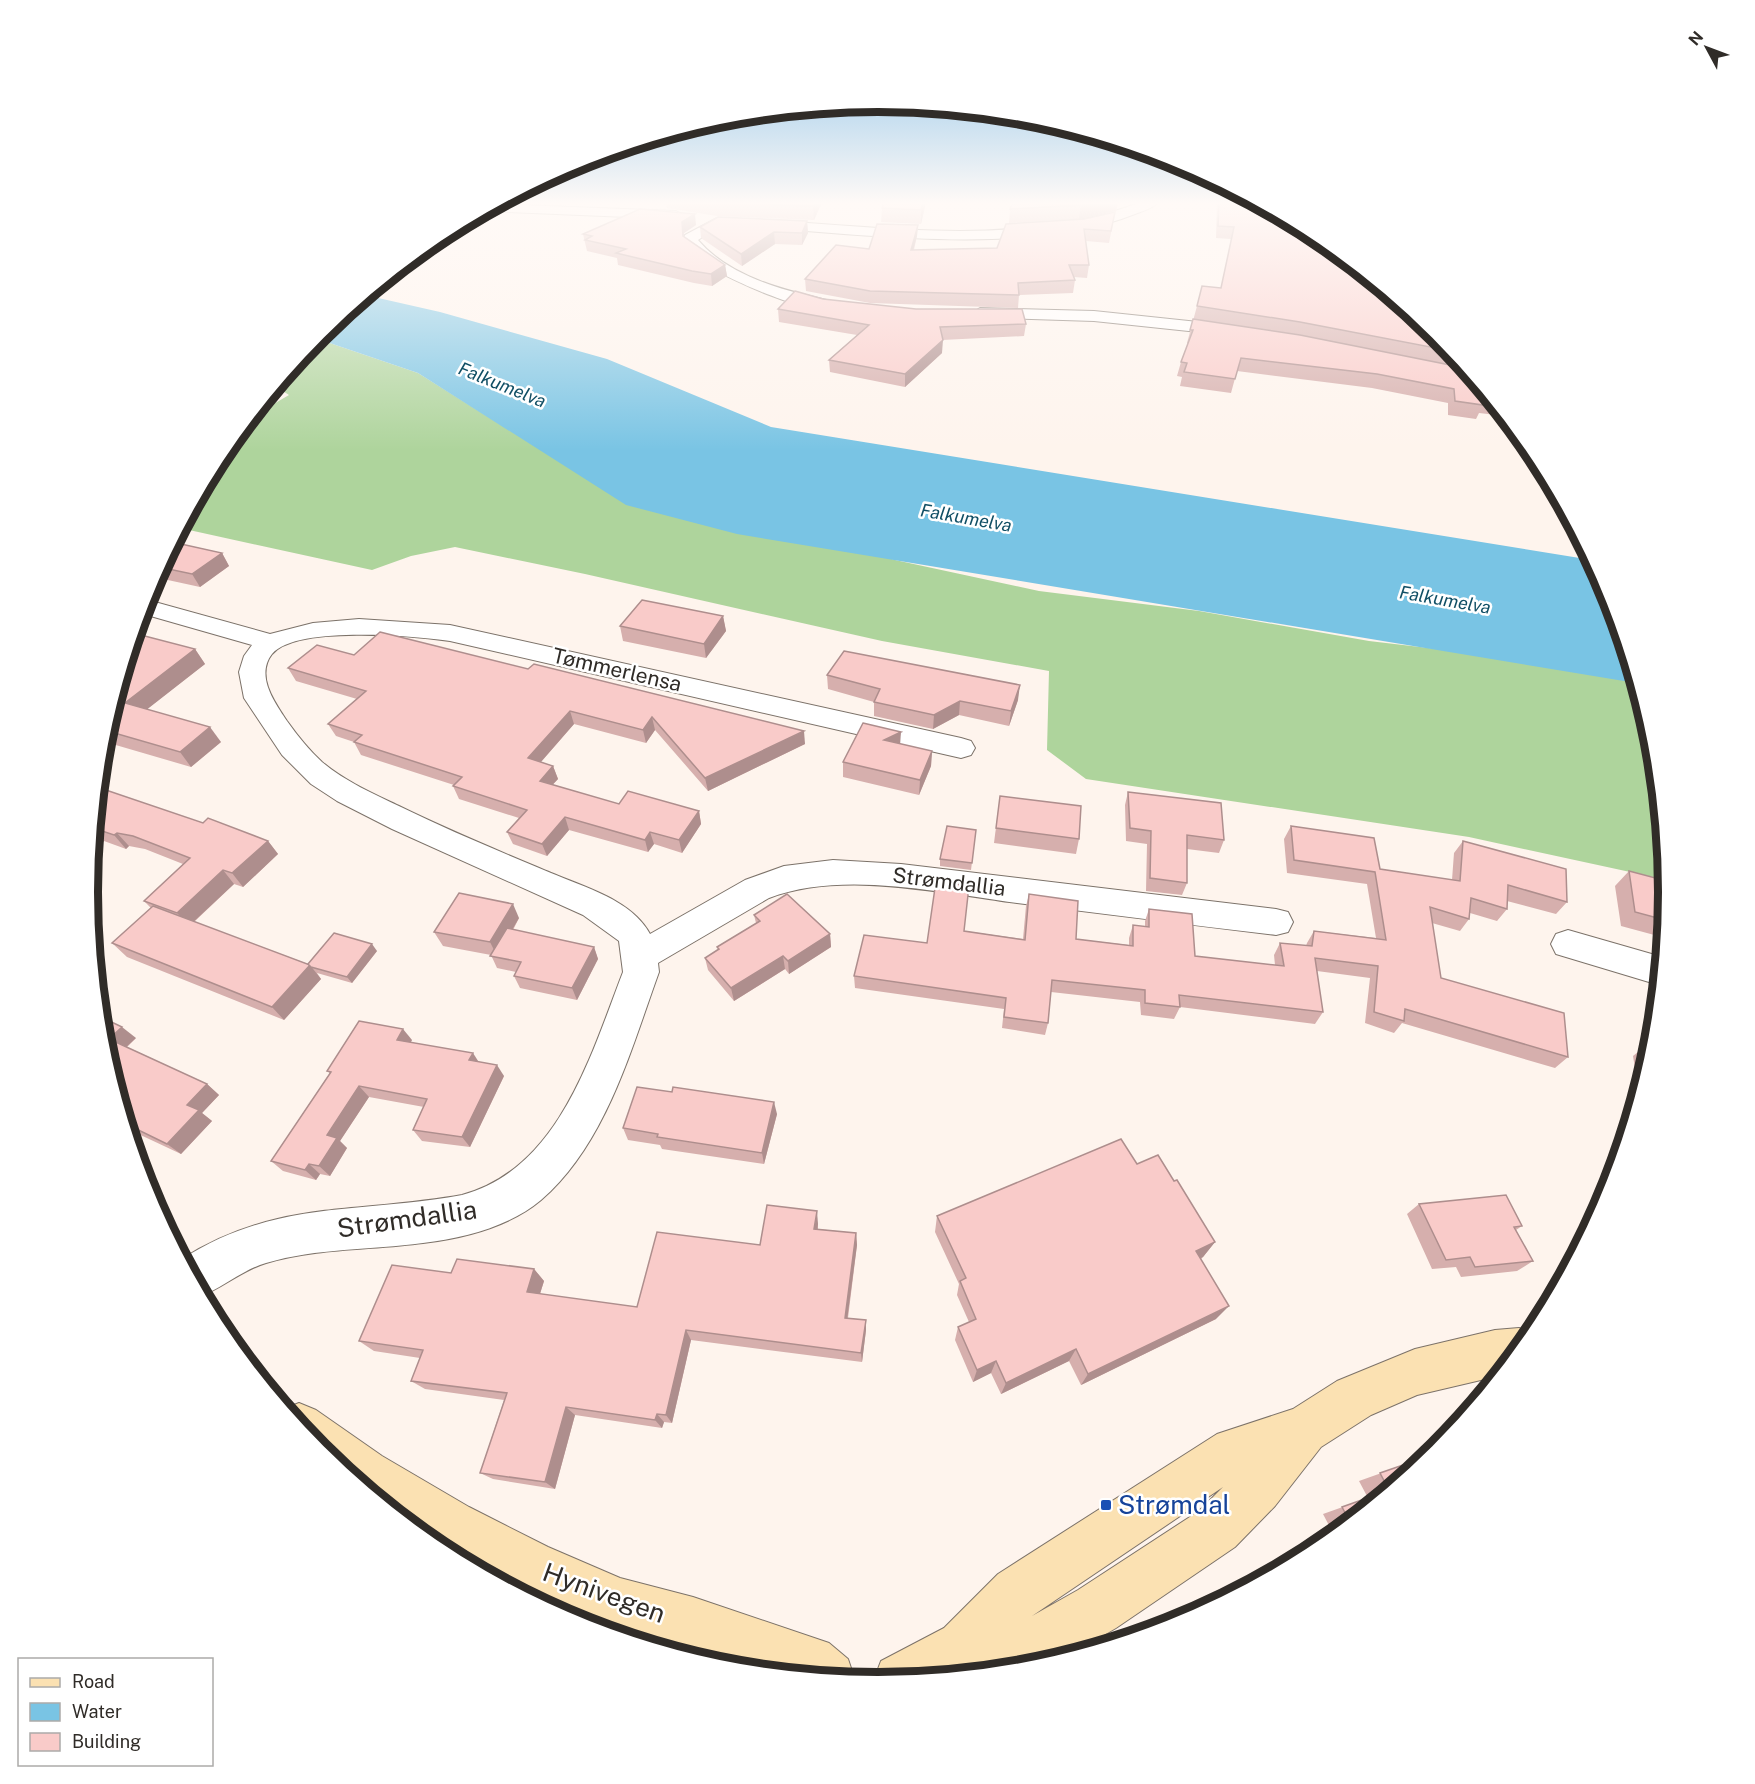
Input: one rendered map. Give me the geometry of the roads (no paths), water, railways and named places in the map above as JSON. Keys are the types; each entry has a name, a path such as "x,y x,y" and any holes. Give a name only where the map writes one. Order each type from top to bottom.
{"main road":[{"path":"937,1669 1041,1642 1097,1609 1217,1529 1257,1488 1304,1431 1353,1398 1414,1372 1507,1352"},
{"name":"Hynivegen","path":"332,1449 393,1491 451,1525 530,1565 618,1604 693,1624 810,1662 819,1669"}],"street":[{"path":"758,285 784,295 848,309"},
{"path":"966,313 1094,316 1253,333"},
{"name":"Tømmerlensa","path":"151,609 270,642 315,631 361,628 406,628 450,633 961,748"},
{"path":"270,642 262,648 254,662 254,686 258,699 276,726 313,770 348,793 410,825 594,906 628,928 641,964"},
{"name":"Strømdallia","path":"198,1274 214,1263 250,1246 286,1234 464,1215 498,1204 524,1188 542,1172 578,1120 596,1086 641,964 757,889 784,879 833,872 901,876 1276,922"},
{"path":"1568,945 1653,969"}],"water":[{"name":"Falkumelva","path":"374,297 440,312 607,359 771,427 1582,558 1616,641 1628,682 737,534 626,505 418,373 325,341"}],"place":[{"name":"Strømdal","path":"1106,1505"}]}
